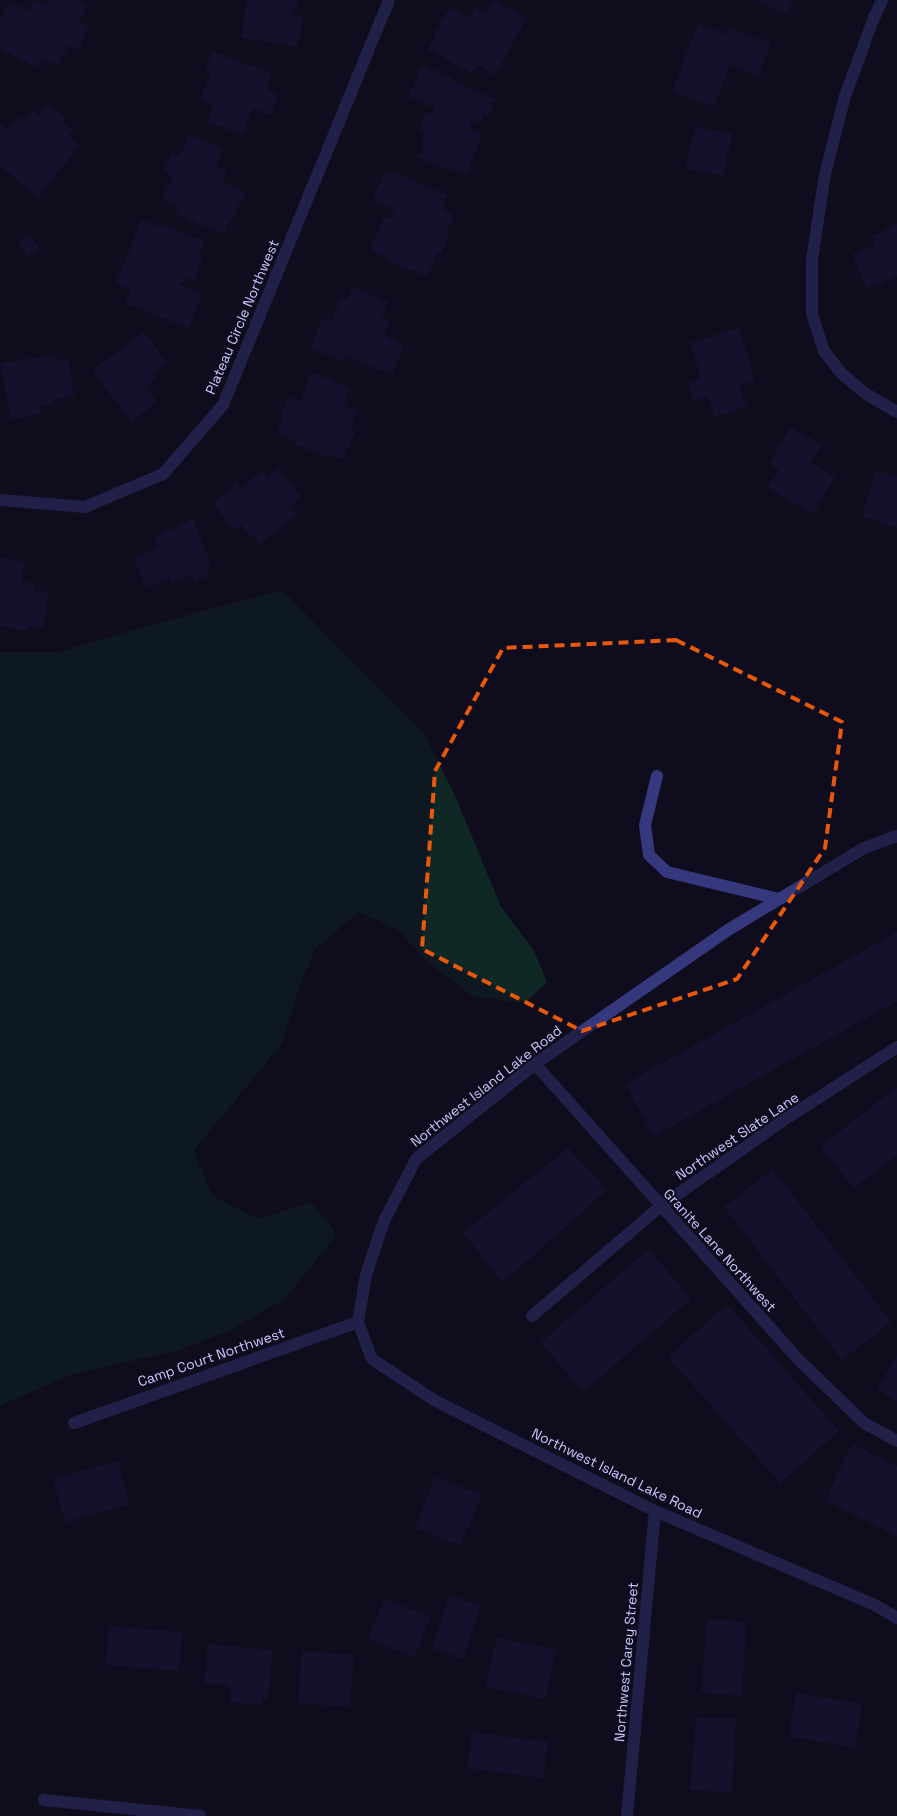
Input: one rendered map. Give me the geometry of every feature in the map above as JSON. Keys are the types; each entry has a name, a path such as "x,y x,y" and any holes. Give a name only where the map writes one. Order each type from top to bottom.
{"street":[{"name":"Plateau Circle Northwest","path":"0,500 86,507 94,504 163,474 222,405 389,0"},
{"path":"882,0 845,96 825,174 812,260 812,314 824,351 841,372 866,394 897,412"},
{"path":"657,776 645,825 649,855 667,872 779,899"},
{"name":"Northwest Island Lake Road","path":"897,836 864,848 728,930 535,1064 416,1159 384,1221 366,1275 358,1322 372,1359 434,1400 654,1511 875,1605 897,1618"},
{"name":"Northwest Slate Lane","path":"532,1316 661,1206 784,1120 897,1047"},
{"name":"Granite Lane Northwest","path":"535,1064 798,1359 864,1423 897,1441"},
{"name":"Camp Court Northwest","path":"74,1423 358,1322"},
{"name":"Northwest Carey Street","path":"627,1816 654,1511"},
{"path":"44,1800 200,1816"}],"highlighted area":[{"path":"676,640 842,722 825,848 737,979 582,1031 422,949 435,771 503,648"}],"green space":[{"path":"282,590 425,735 457,800 501,907 533,949 547,982 525,1003 474,997 426,961 398,930 359,912 315,949 299,988 282,1044 194,1150 212,1196 258,1219 311,1202 337,1235 285,1299 229,1331 177,1351 72,1374 0,1406 0,652 58,652"}],"building":[{"path":"34,0 46,4 48,0 75,0 87,5 79,23 88,27 79,50 68,45 58,66 41,58 37,67 0,49 0,20 9,2 29,11"},
{"path":"247,0 299,0 297,10 292,9 291,15 303,17 298,47 241,38"},
{"path":"494,0 527,17 495,75 478,65 471,73 428,49 436,35 434,34 450,7 468,18 475,8 486,14"},
{"path":"755,0 793,0 787,14"},
{"path":"698,24 725,34 728,27 771,43 759,76 730,65 714,107 672,91"},
{"path":"212,51 272,74 266,90 279,95 271,115 253,108 243,135 207,121 214,104 200,99 211,72 205,70"},
{"path":"422,65 495,99 488,117 484,115 480,124 472,121 469,129 483,134 466,175 418,157 423,144 420,143 425,131 419,129 426,113 432,115 435,108 408,96"},
{"path":"48,104 66,119 63,122 73,130 68,136 80,145 38,197 0,166 0,123 8,130 19,117 25,121 33,111 39,115"},
{"path":"695,126 732,134 723,176 686,168"},
{"path":"189,134 223,149 216,166 227,171 222,182 245,192 224,234 175,213 178,206 162,199 173,176 164,172 172,152 180,156"},
{"path":"386,169 447,195 441,209 454,214 447,232 450,233 441,254 438,253 428,276 387,261 388,258 370,250 384,217 390,219 394,209 372,200"},
{"path":"141,220 160,227 161,224 204,241 199,256 203,258 194,280 187,277 185,282 181,281 180,285 202,294 189,328 125,303 131,290 116,284"},
{"path":"897,224 897,276 867,289 852,255 875,244 872,236"},
{"path":"30,235 39,249 28,257 18,243"},
{"path":"353,287 388,302 382,317 390,320 384,336 404,345 392,375 345,355 343,362 310,348 323,318 331,322 341,297 348,300"},
{"path":"739,328 755,381 739,386 746,407 714,417 708,396 694,401 688,383 701,378 690,343"},
{"path":"144,332 167,363 154,373 157,378 145,386 157,402 131,422 92,370"},
{"path":"55,355 56,361 68,359 74,396 53,399 54,404 39,406 40,414 10,419 1,363"},
{"path":"312,372 350,388 343,405 358,411 351,429 356,431 343,459 330,454 329,458 295,444 296,441 277,433 288,397 299,402"},
{"path":"791,427 822,445 811,463 835,477 813,514 768,488 779,469 769,464"},
{"path":"278,468 301,497 289,507 296,515 260,544 254,536 251,538 241,525 234,530 213,503 237,483 241,488 262,471 267,477"},
{"path":"876,470 897,477 897,528 862,516"},
{"path":"193,519 212,565 207,568 210,575 195,581 192,574 171,583 170,578 146,588 133,558 158,548 154,537"},
{"path":"0,557 25,562 21,582 35,584 34,591 49,593 43,629 28,626 27,631 0,626"},
{"path":"897,932 897,1001 654,1136 625,1084"},
{"path":"897,1087 897,1155 853,1188 821,1146"},
{"path":"568,1148 607,1190 503,1282 463,1233"},
{"path":"773,1169 891,1322 842,1360 724,1207"},
{"path":"649,1249 691,1299 583,1392 541,1342"},
{"path":"727,1304 839,1431 780,1483 668,1357"},
{"path":"897,1354 897,1401 877,1390"},
{"path":"852,1444 897,1466 897,1536 825,1501"},
{"path":"118,1461 130,1505 65,1522 53,1479"},
{"path":"435,1477 482,1495 461,1545 415,1528"},
{"path":"449,1595 481,1606 463,1659 432,1648"},
{"path":"384,1599 431,1617 414,1657 368,1639"},
{"path":"707,1619 746,1622 742,1696 701,1693"},
{"path":"109,1626 182,1632 179,1671 106,1665"},
{"path":"497,1637 556,1650 545,1700 485,1686"},
{"path":"208,1644 273,1650 268,1699 262,1698 262,1705 229,1702 230,1685 204,1683"},
{"path":"302,1651 354,1655 350,1707 298,1703"},
{"path":"796,1693 862,1704 855,1748 789,1736"},
{"path":"696,1717 736,1719 732,1793 690,1790"},
{"path":"472,1732 548,1742 543,1778 468,1768"}]}
